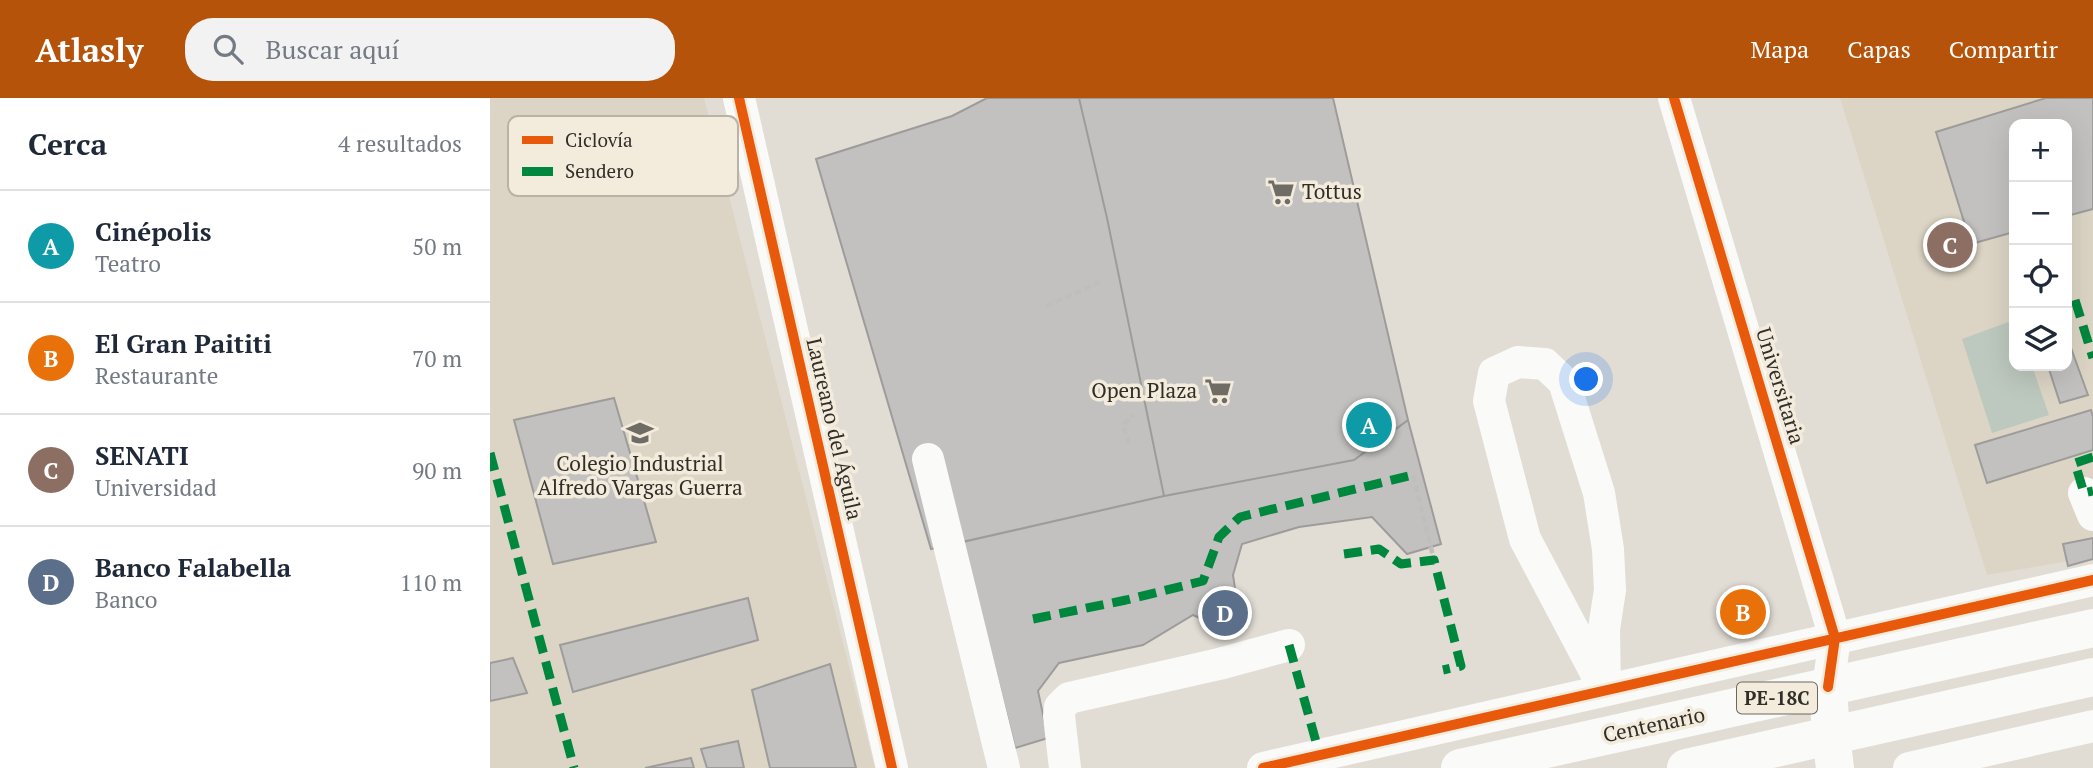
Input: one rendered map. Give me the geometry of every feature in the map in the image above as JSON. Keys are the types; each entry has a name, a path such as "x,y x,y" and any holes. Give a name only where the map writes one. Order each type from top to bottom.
{"main road":[{"name":"Centenario","path":"1460,768 2093,628"},
{"name":"PE-18C","path":"1686,768 1833,752 2093,677"},
{"name":"Universitaria","path":"1828,687 1833,752"}],"street":[{"name":"Laureano del Águila","path":"739,98 892,768"},
{"name":"Universitaria","path":"1674,98 1835,638 1828,687"},
{"path":"1518,362 1545,364 1564,382 1599,493 1608,550 1610,590 1604,629 1605,690 1525,539 1489,401 1494,373 1518,362"},
{"path":"928,459 1004,768"},
{"path":"1263,768 2093,580"},
{"path":"1065,768 1059,716 1060,707 1069,698 1289,645"},
{"path":"1909,768 2093,726"}],"path":[{"path":"1046,306 1100,282"},
{"path":"1129,444 1123,425 1133,415"},
{"path":"1413,475 1434,560"}],"shaded area":[{"name":"Colegio Industrial Alfredo Vargas Guerra","path":"490,98 704,98 709,116 508,116 508,196 729,196 875,768 490,768"},
{"path":"1840,98 2093,98 2093,557 1987,575"},
{"path":"2009,322 2009,371 2034,371 2049,415 1992,433 1962,339"}],"building":[{"path":"987,98 1079,98 1107,218 1164,496 931,549 816,159 952,116"},
{"path":"1079,98 1333,98 1408,420 1354,460 1164,496 1107,218"},
{"path":"2046,98 2093,98 2093,209 2072,215 2072,119 2009,119 2009,233 1971,244 1936,132"},
{"path":"2072,351 2088,395 2060,403 2050,371 2072,371"},
{"path":"614,398 656,542 553,564 514,420"},
{"path":"2091,410 2093,450 1987,483 1975,445"},
{"path":"1408,420 1441,544 1407,554 1372,517 1299,527 1242,544 1233,575 1239,615 1234,634 1193,615 1143,645 1059,663 1038,691 1048,738 1015,748 963,542 1164,496 1354,460"},
{"path":"2093,538 2093,559 2068,566 2063,544"},
{"path":"748,598 758,640 573,692 560,645"},
{"path":"513,658 527,693 490,701 490,663"},
{"path":"830,664 856,768 770,768 752,690"},
{"path":"738,741 744,768 707,768 701,749"},
{"path":"691,758 694,768 645,768"}],"marked path":[{"path":"2075,300 2093,358"},
{"path":"490,453 574,768"},
{"path":"2093,457 2075,463 2084,493 2093,491"},
{"path":"1033,619 1203,581 1219,537 1240,517 1413,475"},
{"path":"1344,554 1379,549 1401,564 1434,560 1461,666 1443,670"},
{"path":"1289,645 1320,756"}],"cycle path":[{"path":"739,98 892,768"},
{"path":"1674,98 1835,638 1828,687"},
{"path":"1263,768 2093,580"}],"place":[{"name":"Tottus","path":"1281,192"},
{"name":"SENATI","path":"1950,245"},
{"name":"Open Plaza","path":"1218,391"},
{"name":"Cinépolis","path":"1369,425"},
{"name":"Colegio Industrial Alfredo Vargas Guerra","path":"640,433"},
{"name":"El Gran Paititi","path":"1743,612"},
{"name":"Banco Falabella","path":"1225,613"}]}
